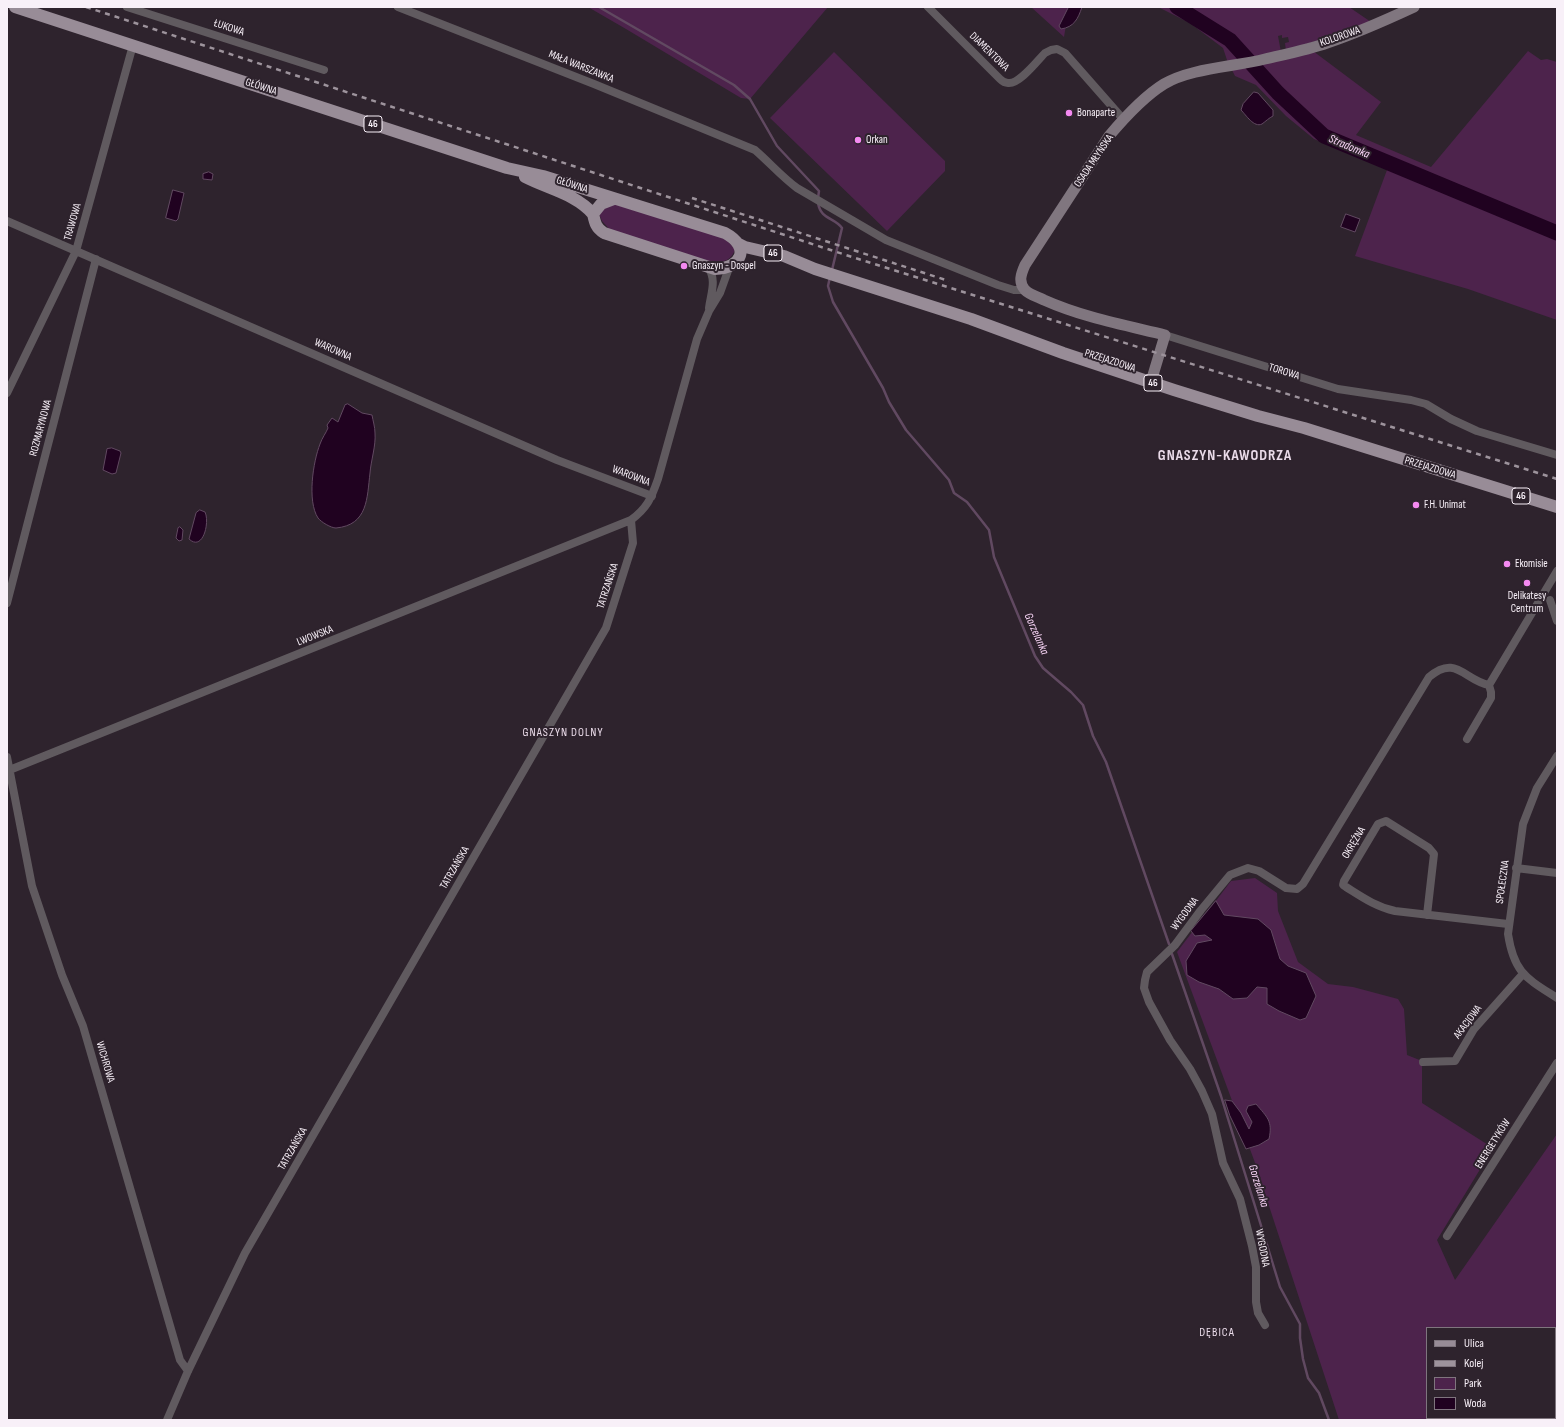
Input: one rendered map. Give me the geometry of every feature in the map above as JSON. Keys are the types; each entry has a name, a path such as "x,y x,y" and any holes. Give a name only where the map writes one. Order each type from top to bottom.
{"main road":[{"name":"GŁÓWNA","path":"15,7 507,168 543,176 614,199"},
{"name":"GŁÓWNA","path":"507,168 570,196 586,206 593,214"},
{"path":"593,214 601,204 614,199"},
{"name":"46","path":"614,199 726,233 734,238 739,244"},
{"name":"46","path":"593,214 598,230 604,233 715,269 729,268"},
{"path":"729,268 738,259 741,249 739,244"},
{"name":"PRZEJAZDOWA","path":"739,244 745,247 784,256 810,267 1004,330 1063,353 1174,390 1258,416 1304,428 1557,507"},
{"name":"PRZEJAZDOWA","path":"738,259 750,257 765,258 810,267"},
{"name":"PRZEJAZDOWA","path":"1004,330 1063,345 1256,408 1304,428"}],"street":[{"name":"ŁUKOWA","path":"127,7 324,70"},
{"name":"MAŁA WARSZAWKA","path":"398,7 588,81 755,150 772,164 784,178 809,195 886,240 998,285 1014,290 1025,290"},
{"name":"DIAMENTOWA","path":"928,7 1000,79 1008,83 1013,83 1019,80 1045,53 1051,50 1060,50 1071,59 1123,120"},
{"name":"KOLOROWA","path":"1240,64 1263,60 1326,43 1361,31 1414,7"},
{"name":"TRAWOWA","path":"7,393 76,251 133,45"},
{"name":"OSADA MŁYŃSKA","path":"1025,290 1021,284 1020,276 1025,265 1109,136 1123,120 1152,92 1165,83 1182,76 1240,64"},
{"name":"WAROWNA","path":"7,221 557,460 652,496"},
{"name":"ROZMARYNOWA","path":"7,603 96,259"},
{"path":"708,267 712,272 714,284 709,311"},
{"path":"631,520 643,511 652,496 697,339 709,311 720,293 729,268"},
{"name":"TOROWA","path":"1025,290 1029,294 1076,312 1165,335 1338,389 1411,400 1426,404 1450,419 1477,430 1557,455"},
{"path":"1153,375 1165,335"},
{"name":"LWOWSKA","path":"9,770 631,520"},
{"name":"TATRZAŃSKA","path":"167,1420 188,1371 245,1253 606,628 633,543 631,520"},
{"path":"1467,739 1491,698 1492,692 1489,685 1557,571"},
{"path":"1543,595 1554,601 1557,621"},
{"name":"WYGODNA","path":"1265,1325 1258,1313 1256,1302 1256,1268 1252,1246 1240,1200 1223,1163 1212,1114 1190,1069 1170,1040 1149,1002 1144,988 1147,972 1175,945 1230,875 1248,868 1259,871 1286,888 1297,889 1303,884 1429,677 1434,673 1448,668 1455,668 1480,683 1489,685"},
{"name":"SPOŁECZNA","path":"1557,756 1537,788 1528,807 1520,836 1508,924 1510,949 1514,961 1522,975 1557,998"},
{"name":"WICHROWA","path":"7,757 32,886 62,975 83,1026 180,1360 188,1371"},
{"name":"OKRĘŻNA","path":"1428,915 1434,854 1429,848 1386,821 1378,824 1344,881 1346,888 1375,905 1385,909 1428,915 1508,924"},
{"path":"1516,868 1557,873"},
{"name":"AKACJOWA","path":"1423,1062 1455,1060 1474,1029 1522,975"},
{"name":"ENERGETYKÓW","path":"1447,1236 1557,1063"}],"green space":[{"path":"588,7 828,7 750,99 741,98"},
{"path":"1031,7 1069,7 1064,37"},
{"path":"1158,7 1349,7 1371,22 1286,51 1285,43 1289,42 1288,37 1282,38 1282,35 1278,36 1281,52 1228,63 1223,48 1190,23"},
{"path":"1313,51 1381,102 1356,135 1431,167 1528,51 1541,60 1547,59 1557,62 1557,320 1468,289 1355,256 1387,170 1314,139 1286,116 1256,85 1235,76 1232,70"},
{"name":"Orkan","path":"834,52 945,161 945,171 887,231 770,118"},
{"path":"618,205 722,235 735,249 731,257 724,261 707,261 612,232 602,221 599,214 604,207"},
{"path":"1255,878 1277,893 1278,911 1298,962 1328,984 1353,987 1398,999 1404,1009 1407,1055 1422,1061 1422,1103 1493,1148 1437,1240 1455,1280 1557,1134 1557,1420 1339,1420 1254,1160 1177,952 1231,881"}],"water":[{"path":"1069,7 1082,7 1075,22 1061,29 1059,26"},
{"path":"1254,92 1258,93 1273,110 1273,116 1259,125 1253,123 1241,110 1243,104"},
{"path":"209,172 213,174 212,180 203,179 203,174"},
{"path":"173,190 184,193 178,219 176,221 166,218"},
{"path":"1346,214 1360,219 1355,232 1341,227"},
{"path":"348,404 362,413 372,415 375,431 375,443 364,509 354,522 347,526 336,528 326,524 318,518 313,502 312,481 317,452 328,428 327,425 332,418 338,422 345,405"},
{"path":"112,448 120,451 121,453 116,473 112,474 103,470 107,449"},
{"path":"200,510 205,512 207,522 206,528 202,539 198,542 194,542 189,539 196,513"},
{"path":"180,527 183,530 182,540 179,541 176,538 178,528"},
{"path":"1216,901 1224,915 1258,919 1271,930 1280,959 1288,966 1306,973 1316,996 1306,1018 1300,1020 1267,1004 1267,988 1257,987 1247,998 1233,999 1219,989 1199,982 1187,975 1186,961 1197,943 1212,940 1205,935 1195,936 1191,931"},
{"path":"1225,1100 1232,1101 1241,1113 1249,1129 1252,1122 1246,1111 1248,1106 1256,1104 1270,1123 1269,1139 1259,1145 1246,1149 1230,1116"}],"waterway":[{"path":"599,7 734,85 750,99 777,146 819,191 818,198"},
{"name":"Stradomka","path":"1177,7 1230,40 1278,93 1324,136 1557,233"},
{"path":"818,203 822,213 839,224 842,228 832,270"},
{"name":"Gorzelanka","path":"830,277 828,286 833,302 906,430 949,480 954,493 967,502 989,530 994,557 1035,656 1043,668 1071,692 1083,705 1093,736 1106,762 1169,944"},
{"name":"Gorzelanka","path":"1172,954 1221,1096 1280,1287 1300,1324 1303,1359 1308,1378 1319,1393 1329,1420"}],"railway":[{"path":"86,7 849,256 1557,479"},
{"path":"692,198 949,281"}],"place":[{"name":"Bonaparte","path":"1069,113"},
{"name":"Orkan","path":"858,140"},
{"name":"Gnaszyn - Dospel","path":"684,266"},
{"name":"F.H. Unimat","path":"1416,505"},
{"name":"Ekomisie","path":"1507,564"},
{"name":"Delikatesy Centrum","path":"1527,583"}],"district":[{"name":"GNASZYN-KAWODRZA","path":"1225,456"},
{"name":"GNASZYN DOLNY","path":"563,733"},
{"name":"DĘBICA","path":"1217,1333"}]}
